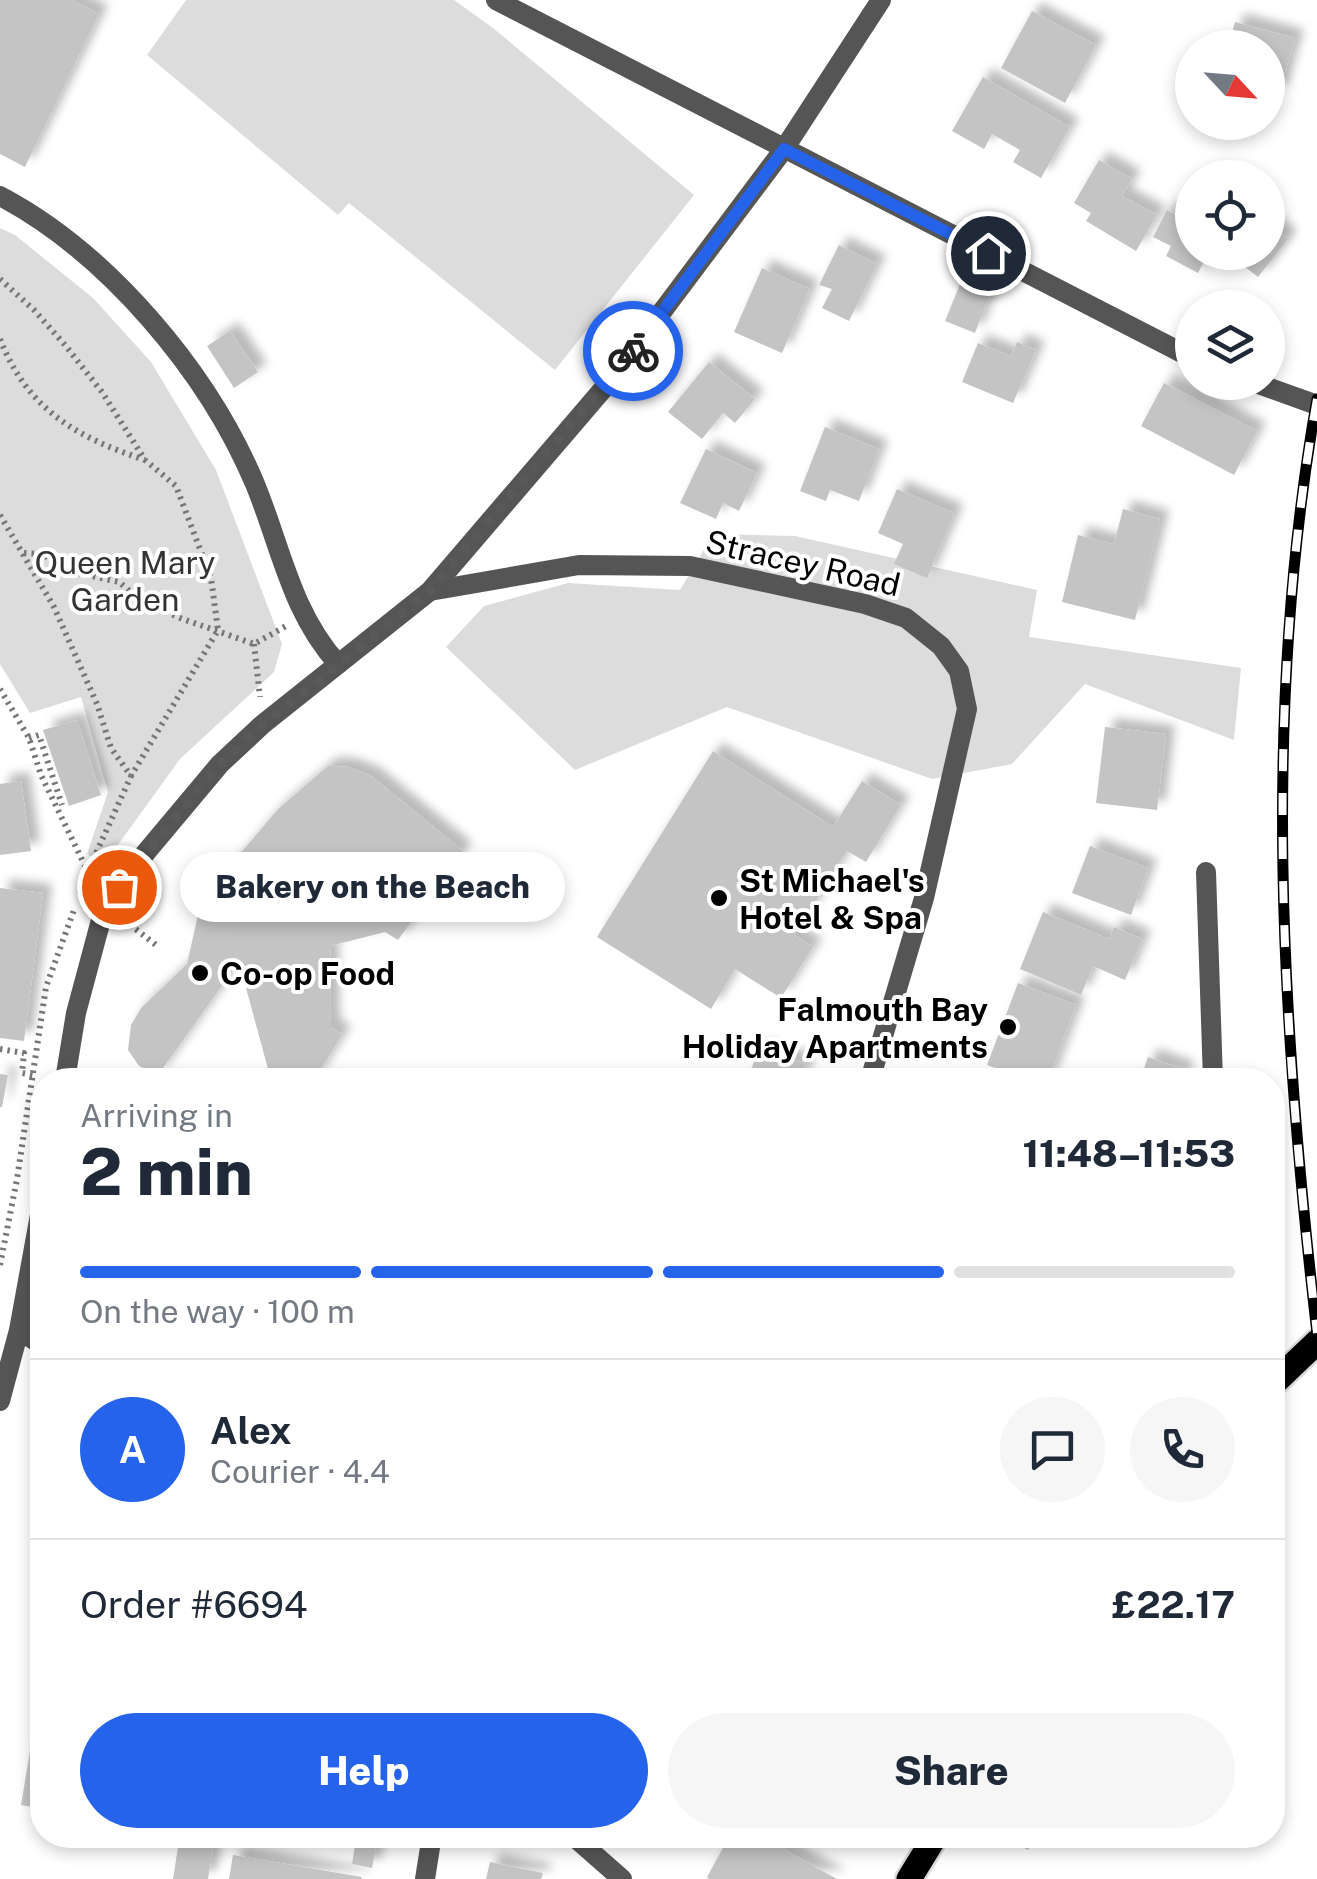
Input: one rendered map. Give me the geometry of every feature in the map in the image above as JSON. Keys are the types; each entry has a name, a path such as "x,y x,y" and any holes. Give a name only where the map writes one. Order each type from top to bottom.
{"main road":[{"path":"1285,1373 1317,1342"},
{"path":"910,1879 928,1848"}],"street":[{"path":"496,0 1175,349"},
{"path":"67,1068 76,1014 105,906 220,764 430,591 610,381 784,149 881,0"},
{"path":"0,196 35,214 135,301 200,384 254,483 293,594 316,639 338,664"},
{"path":"1285,393 1317,404"},
{"name":"Stracey Road","path":"430,591 579,565 690,566 865,604 906,618 941,646 958,670 966,710 924,898 874,1068"},
{"path":"1206,872 1213,1068"},
{"path":"0,1401 30,1270"},
{"path":"19,1330 30,1337"},
{"path":"425,1879 430,1848"},
{"path":"587,1848 622,1879"}],"path":[{"path":"0,279 65,345 102,392 146,460 176,486 210,578 218,630 131,776 88,872 46,987 34,1068"},
{"path":"0,339 22,382 38,403 72,430 103,446 146,460"},
{"path":"0,514 54,606 97,704 111,748 131,776"},
{"path":"23,553 43,554 64,570 119,582 140,600 254,644"},
{"path":"254,644 304,616"},
{"path":"254,644 264,724"},
{"path":"0,688 29,738 41,775 88,872"},
{"path":"29,738 40,735 62,805"},
{"path":"41,775 51,772"},
{"path":"105,906 156,945"},
{"path":"0,1050 24,1053 22,1073 30,1074"},
{"path":"0,1265 30,1096"}],"green space":[{"path":"186,0 454,0 694,195 555,370 349,203 338,215 147,55"},
{"name":"Queen Mary Garden","path":"0,228 15,235 93,298 151,362 216,470 282,644 274,672 180,759 104,864 87,854 108,792 81,697 30,713 0,664"},
{"path":"713,534 795,536 1037,590 1029,637 1241,668 1234,740 1085,684 1012,764 932,779 727,707 575,770 446,647 484,606 568,583 680,590"}],"building":[{"path":"0,0 72,0 99,14 25,167 0,154"},
{"path":"1032,11 1096,45 1065,103 1001,68"},
{"path":"1235,22 1265,30 1233,30"},
{"path":"1285,35 1295,38 1285,73"},
{"path":"983,77 1070,127 1041,178 1013,162 1020,150 992,134 984,149 952,131"},
{"path":"1099,160 1132,179 1122,196 1157,215 1136,251 1086,221 1091,213 1074,203"},
{"path":"1167,210 1175,214 1175,261 1166,256 1171,246 1153,237"},
{"path":"839,245 877,264 849,321 822,308 832,289 819,285"},
{"path":"762,268 810,289 782,353 734,332"},
{"path":"963,277 992,289 975,333 945,321"},
{"path":"230,331 258,372 234,388 207,346"},
{"path":"1017,342 1036,350 1013,403 962,382 978,343 1011,356"},
{"path":"709,362 755,399 735,423 723,413 702,439 668,412"},
{"path":"1164,383 1175,389 1175,400 1197,400 1257,431 1234,475 1141,426"},
{"path":"825,427 879,449 859,501 830,490 826,501 800,491"},
{"path":"706,449 757,473 739,511 723,503 716,519 680,503"},
{"path":"897,489 954,513 927,578 894,564 903,544 878,533"},
{"path":"1123,509 1160,519 1135,620 1062,602 1078,535 1114,544"},
{"path":"77,720 101,795 69,806 43,730"},
{"path":"1105,727 1166,734 1157,810 1096,803"},
{"name":"St Michael's Hotel & Spa","path":"713,751 833,827 862,781 901,805 866,862 847,851 794,935 813,947 781,998 735,969 711,1009 597,937"},
{"path":"328,766 348,767 371,776 463,851 398,940 385,932 330,946 331,1027 342,1035 321,1068 268,1068 239,962 163,1068 139,1066 128,1050 131,1025 141,1008 187,964 198,915 210,889 278,809"},
{"path":"21,781 31,851 0,855 0,784"},
{"path":"1090,846 1148,868 1131,915 1072,893"},
{"path":"0,888 43,893 24,1041 0,1038"},
{"path":"1043,912 1109,939 1114,927 1142,939 1125,980 1093,966 1081,995 1020,969"},
{"path":"1018,983 1076,1005 1052,1068 987,1065"},
{"path":"758,1048 806,1063 805,1068 752,1068"},
{"path":"1148,1057 1179,1068 1144,1068"},
{"path":"0,1074 8,1075 2,1107 0,1107"},
{"path":"30,1751 30,1807 21,1805"},
{"path":"178,1848 213,1848 208,1879 173,1879"},
{"path":"355,1848 376,1848 372,1868 352,1864"},
{"path":"723,1848 781,1848 837,1879 709,1879"},
{"path":"233,1855 362,1877 229,1879"},
{"path":"490,1862 543,1873 541,1879 486,1879"}],"railway":[{"path":"1317,399 1300,515 1283,749 1287,983 1304,1217 1317,1333"}],"way so far":[{"path":"119,887 220,764 430,591 633,351"}],"place":[{"name":"Bakery on the Beach","path":"119,887"},
{"name":"St Michael's Hotel & Spa","path":"719,898"},
{"name":"Co-op Food","path":"200,973"},
{"name":"Falmouth Bay Holiday Apartments","path":"1008,1027"}],"route":[{"path":"633,351 784,149 988,253"}]}
